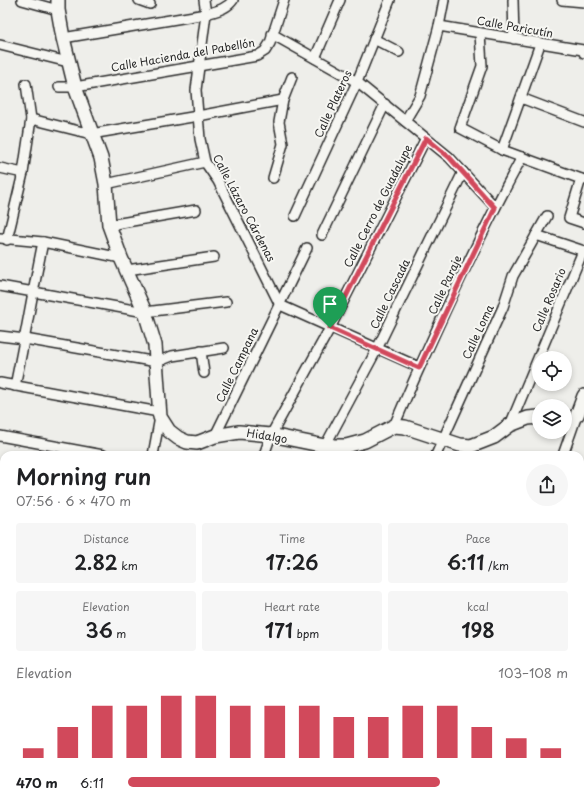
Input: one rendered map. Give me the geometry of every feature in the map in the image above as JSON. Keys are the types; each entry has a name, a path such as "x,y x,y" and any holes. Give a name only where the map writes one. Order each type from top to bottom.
{"street":[{"path":"22,0 58,5 63,38 75,87 101,158 106,184 109,225 121,258 145,312 155,345 159,415 154,451"},
{"path":"139,0 150,4"},
{"name":"Calle Lázaro Cárdenas","path":"204,0 206,14 198,65 196,90 200,139 205,162 218,181 280,305"},
{"path":"63,38 206,14 220,10 230,4 233,0"},
{"name":"Calle Hacienda del Pabellón","path":"59,87 75,87 257,56 265,51 270,43 284,0"},
{"path":"315,58 340,0"},
{"name":"Calle Plateros","path":"295,216 357,82 390,0"},
{"path":"405,121 420,96 439,26 444,0"},
{"path":"513,0 514,39"},
{"path":"562,0 584,2"},
{"name":"Calle Paricutín","path":"439,26 583,50 584,53"},
{"path":"480,33 482,66 460,128 502,150 582,179 569,218 584,223"},
{"path":"272,34 357,82 449,157 495,208"},
{"path":"374,38 399,52"},
{"path":"502,150 540,44"},
{"path":"0,45 68,62"},
{"path":"273,178 283,144 279,122 283,100 292,76"},
{"path":"26,84 32,119 23,173 3,239 43,242 121,258"},
{"path":"521,98 584,122"},
{"path":"32,119 92,134 283,100"},
{"path":"322,235 385,104"},
{"name":"Calle Cerro de Guadalupe","path":"265,451 271,435 330,328 426,138"},
{"name":"Calle Paraje","path":"394,426 419,368 495,208 522,157"},
{"path":"106,184 205,162"},
{"path":"0,168 23,173"},
{"name":"Calle Cascada","path":"325,446 376,349 463,172"},
{"path":"109,225 196,210"},
{"name":"Calle Loma","path":"438,451 503,307 513,276 547,216"},
{"path":"536,235 583,251"},
{"path":"15,386 43,242"},
{"name":"Calle Campana","path":"215,436 308,248"},
{"name":"Calle Rosario","path":"510,425 583,251"},
{"path":"127,270 214,257"},
{"path":"0,286 145,312 226,302"},
{"path":"280,305 419,368"},
{"path":"0,336 157,362 172,356 224,348"},
{"path":"201,351 204,373"},
{"path":"0,383 159,415"},
{"path":"564,451 584,396"},
{"name":"Hidalgo","path":"159,415 169,430 178,438 187,442 197,443 215,436 239,432 271,435 325,446 346,446 365,441 394,426"},
{"path":"394,426 405,427 442,440 460,445 471,446 494,437 510,425 528,418 532,418"},
{"path":"0,436 81,451"},
{"path":"584,680 584,693"}],"route":[{"path":"426,138 449,157 495,208 419,368 330,328 426,138"}]}
